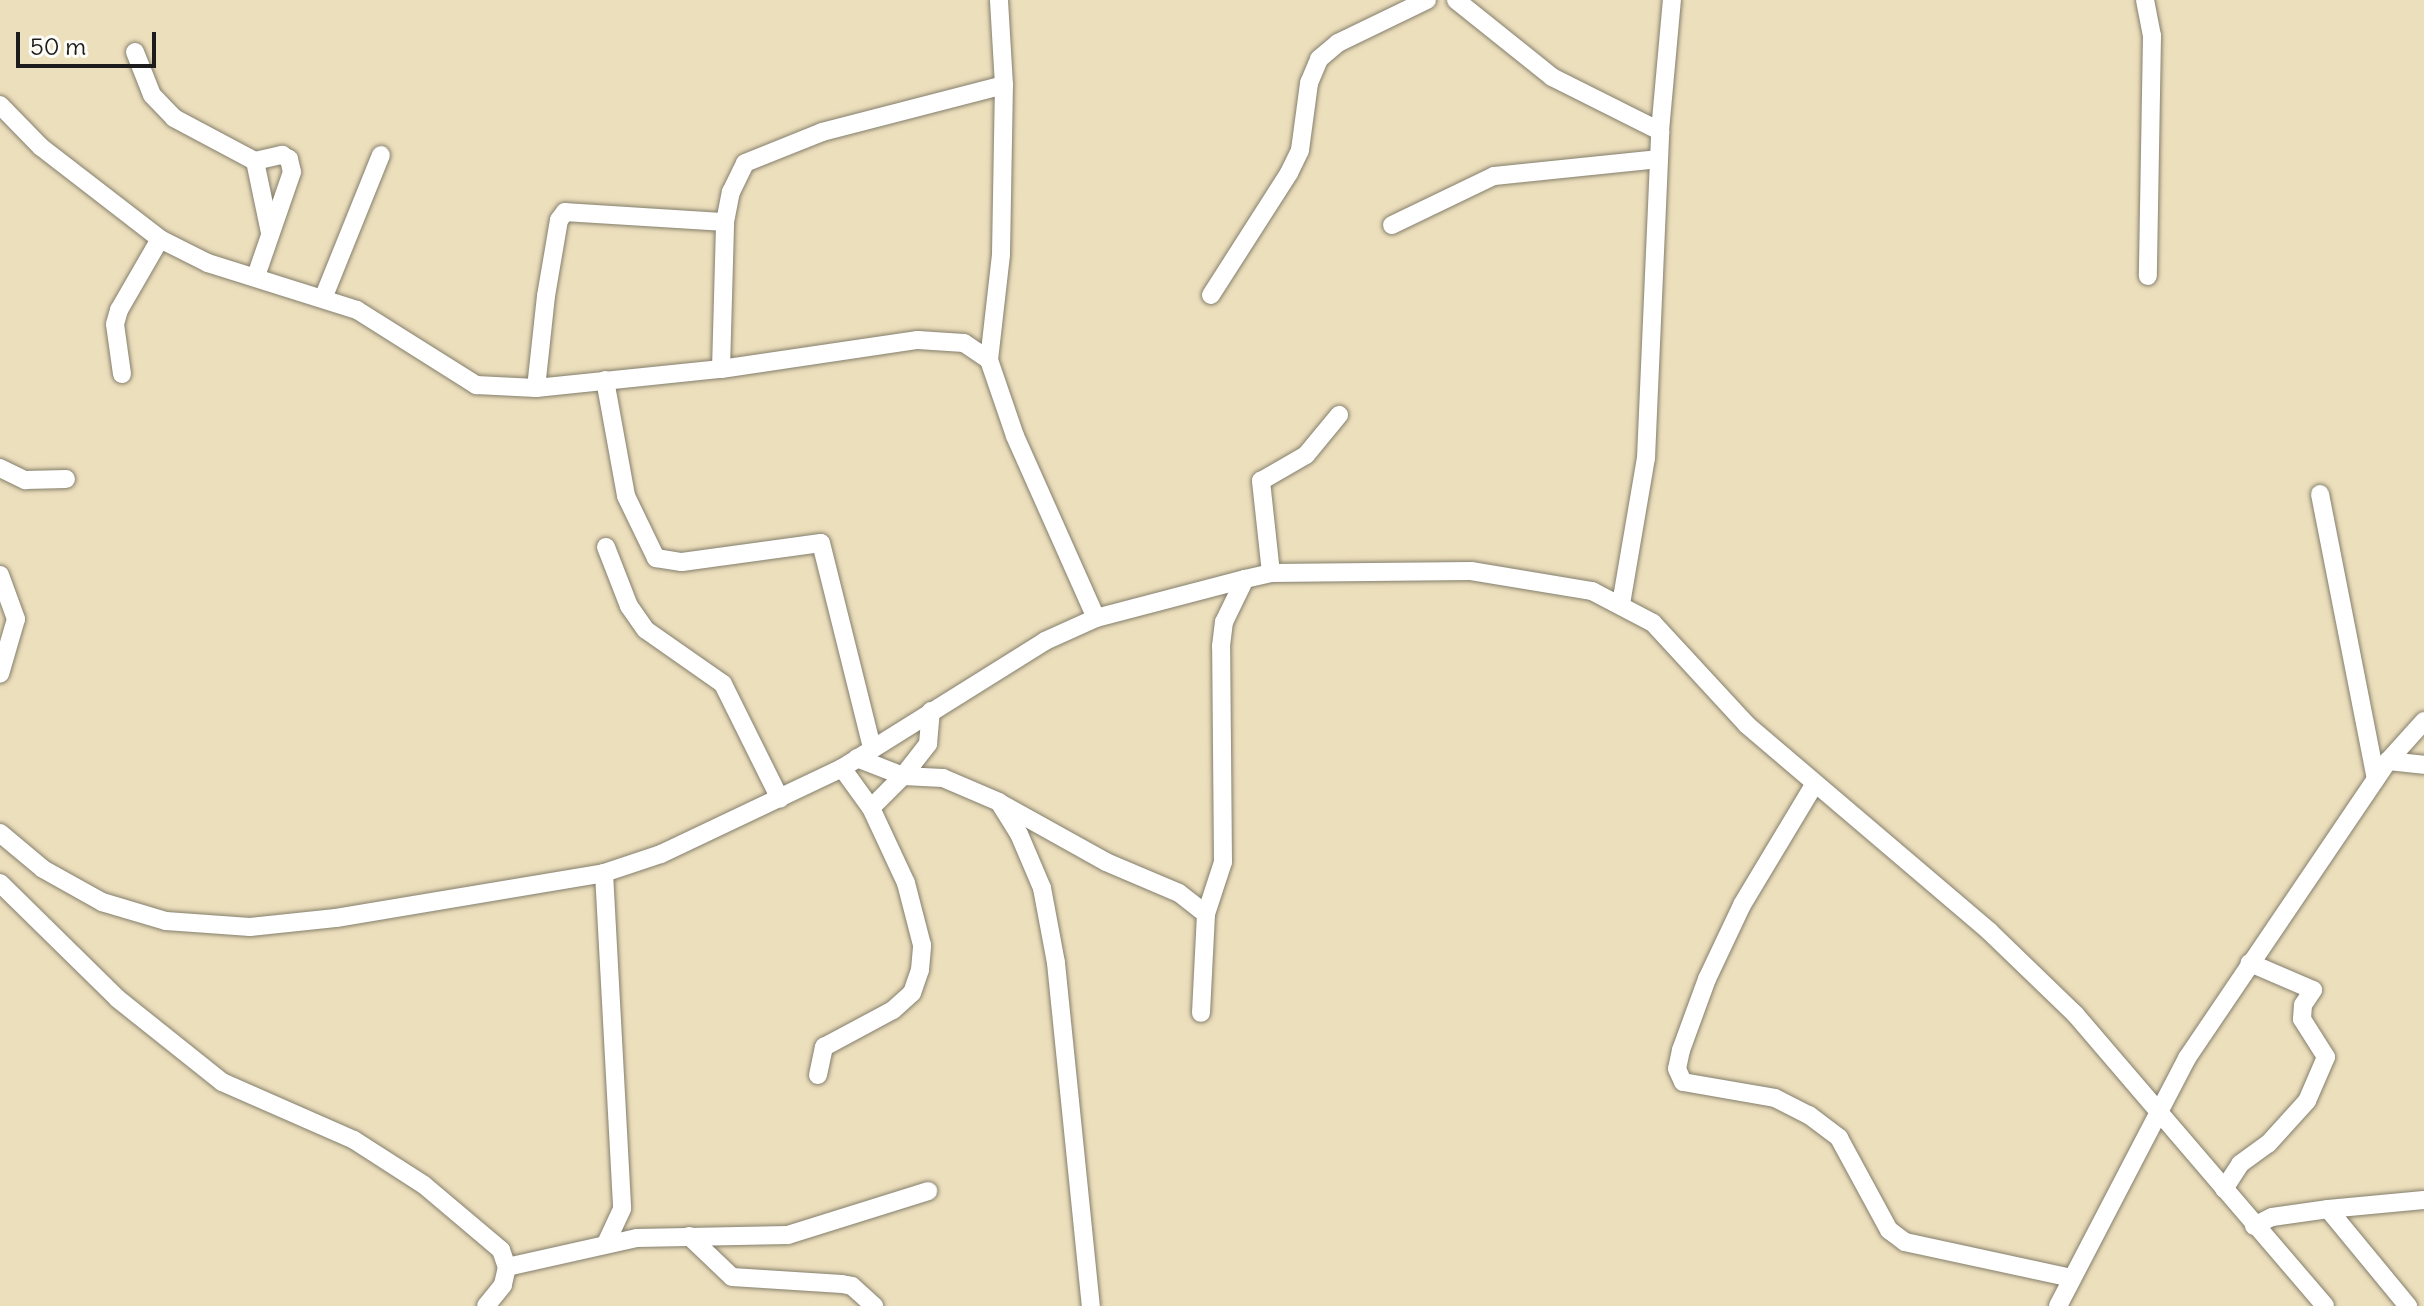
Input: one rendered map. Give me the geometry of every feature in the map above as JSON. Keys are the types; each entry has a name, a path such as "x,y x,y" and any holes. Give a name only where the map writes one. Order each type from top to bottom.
{"street":[{"path":"999,0 1004,85 1001,254 989,360 1015,436 1096,618"},
{"path":"1211,295 1289,173 1300,150 1309,83 1319,59 1338,43 1427,0"},
{"path":"1456,0 1552,77 1660,131"},
{"path":"1621,604 1646,458 1660,131 1672,0"},
{"path":"2145,0 2152,36 2148,276"},
{"path":"135,52 152,95 174,118 255,161 282,155 292,172 256,276"},
{"path":"721,369 725,222 731,192 745,163 773,149 1004,85"},
{"path":"0,105 41,147 160,239 208,263 324,296 357,310 476,385 536,388 721,369 918,340 964,343 989,360"},
{"path":"324,296 381,155"},
{"path":"1392,225 1494,176 1659,159"},
{"path":"255,161 270,234"},
{"path":"536,388 546,296 559,220 565,212 725,222"},
{"path":"122,374 115,324 119,310 160,239"},
{"path":"605,380 626,496 656,558 682,562 821,543 857,758 871,808 906,883 922,945 920,970 912,993 893,1010 824,1047 818,1075"},
{"path":"1271,573 1261,481 1306,455 1339,415"},
{"path":"0,468 25,480 66,479"},
{"path":"2320,494 2376,779"},
{"path":"606,547 629,606 646,630 723,684 780,799"},
{"path":"0,833 43,869 102,902 166,921 250,927 336,918 604,873 712,834 857,758 1045,641 1096,618 1245,579 1271,573 1471,571 1592,591 1653,623 1747,725 1989,931 2075,1014 2325,1306"},
{"path":"0,575 16,619 0,674"},
{"path":"1201,1013 1206,914 1223,862 1221,646 1224,622 1245,579"},
{"path":"871,808 903,776 928,744 931,711"},
{"path":"2058,1306 2158,1111 2250,963 2388,761 2424,721"},
{"path":"857,758 903,776 943,778 999,802 1106,862 1179,893 1206,914"},
{"path":"2388,761 2424,765"},
{"path":"1814,785 1742,905 1707,979 1681,1050 1677,1069 1683,1082 1775,1098 1809,1115 1839,1138 1889,1230 1905,1242 2072,1278"},
{"path":"999,802 1019,834 1045,903 1059,991 1091,1306"},
{"path":"604,873 622,1209 606,1243"},
{"path":"0,883 175,1047 222,1082 317,1120 424,1185 501,1250 507,1267 503,1285 486,1306"},
{"path":"2224,1189 2240,1164 2268,1144 2307,1101 2326,1057 2302,1019 2303,1005 2313,990 2250,963"},
{"path":"507,1267 606,1243 689,1236 788,1235 928,1191"},
{"path":"2254,1226 2272,1217 2424,1200"},
{"path":"2328,1209 2408,1306"},
{"path":"689,1236 732,1277 852,1286 874,1306"}]}
